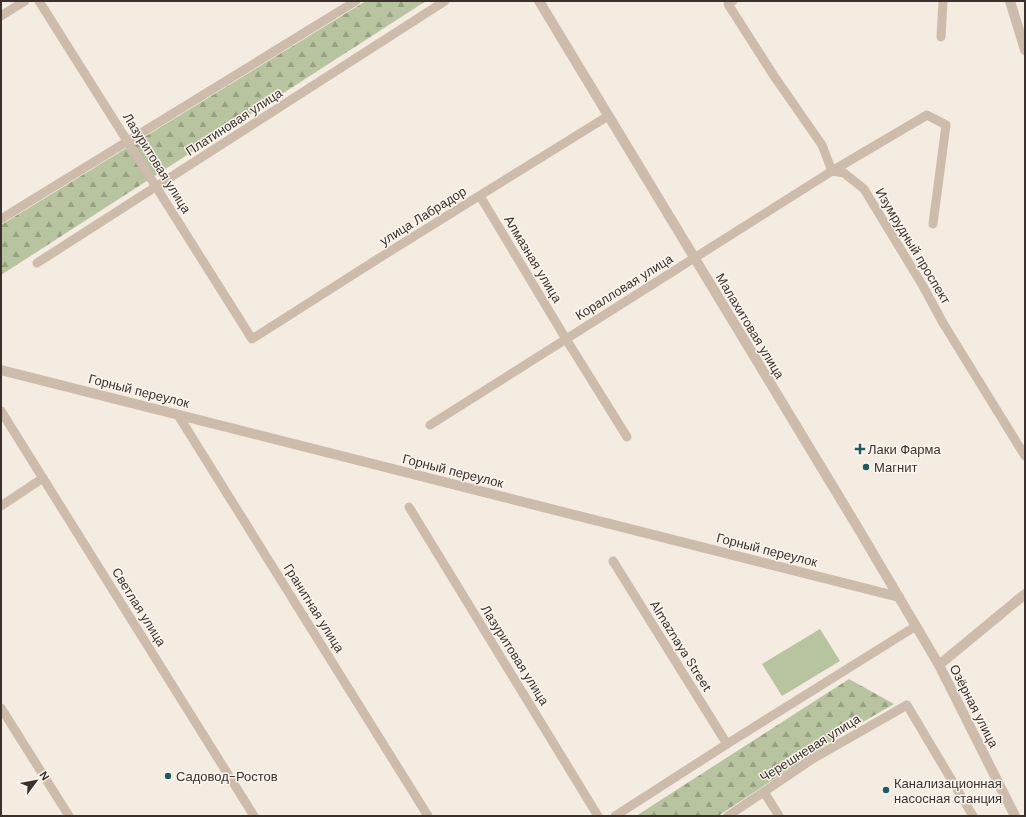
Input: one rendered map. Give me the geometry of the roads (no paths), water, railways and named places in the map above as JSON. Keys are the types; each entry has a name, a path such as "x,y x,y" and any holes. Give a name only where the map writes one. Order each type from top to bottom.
{"street":[{"path":"1,16 25,1"},
{"name":"Лазуритовая улица","path":"39,1 252,339"},
{"path":"1,219 356,1"},
{"name":"Платиновая улица","path":"37,263 445,1"},
{"name":"Малахитовая улица","path":"539,1 939,665"},
{"path":"941,37 943,1"},
{"path":"1010,1 1025,50"},
{"path":"731,2 774,76 822,145 832,171"},
{"name":"Коралловая улица","path":"430,425 832,171 927,115 946,125 933,224"},
{"name":"улица Лабрадор","path":"252,339 608,116"},
{"name":"Изумрудный проспект","path":"832,171 844,173 864,189 923,286 943,323 1025,456"},
{"name":"Алмазная улица","path":"480,196 627,437"},
{"name":"Горный переулок","path":"1,370 899,597"},
{"name":"Светлая улица","path":"1,411 254,816"},
{"name":"Гранитная улица","path":"178,414 428,816"},
{"path":"1,506 42,478"},
{"name":"Лазуритовая улица","path":"409,508 598,816"},
{"name":"Almaznaya Street","path":"612,562 727,744"},
{"name":"Озёрная улица","path":"1015,816 939,665 1025,594"},
{"path":"615,816 916,626"},
{"name":"Черешневая улица","path":"728,816 814,758 907,705 973,816"},
{"path":"1,708 69,816"},
{"path":"764,792 779,816"}],"place":[{"name":"Лаки Фарма","path":"860,449"},
{"name":"Магнит","path":"866,467"},
{"name":"Садовод-Ростов","path":"168,776"},
{"name":"Канализационная насосная станция","path":"886,790"}]}
